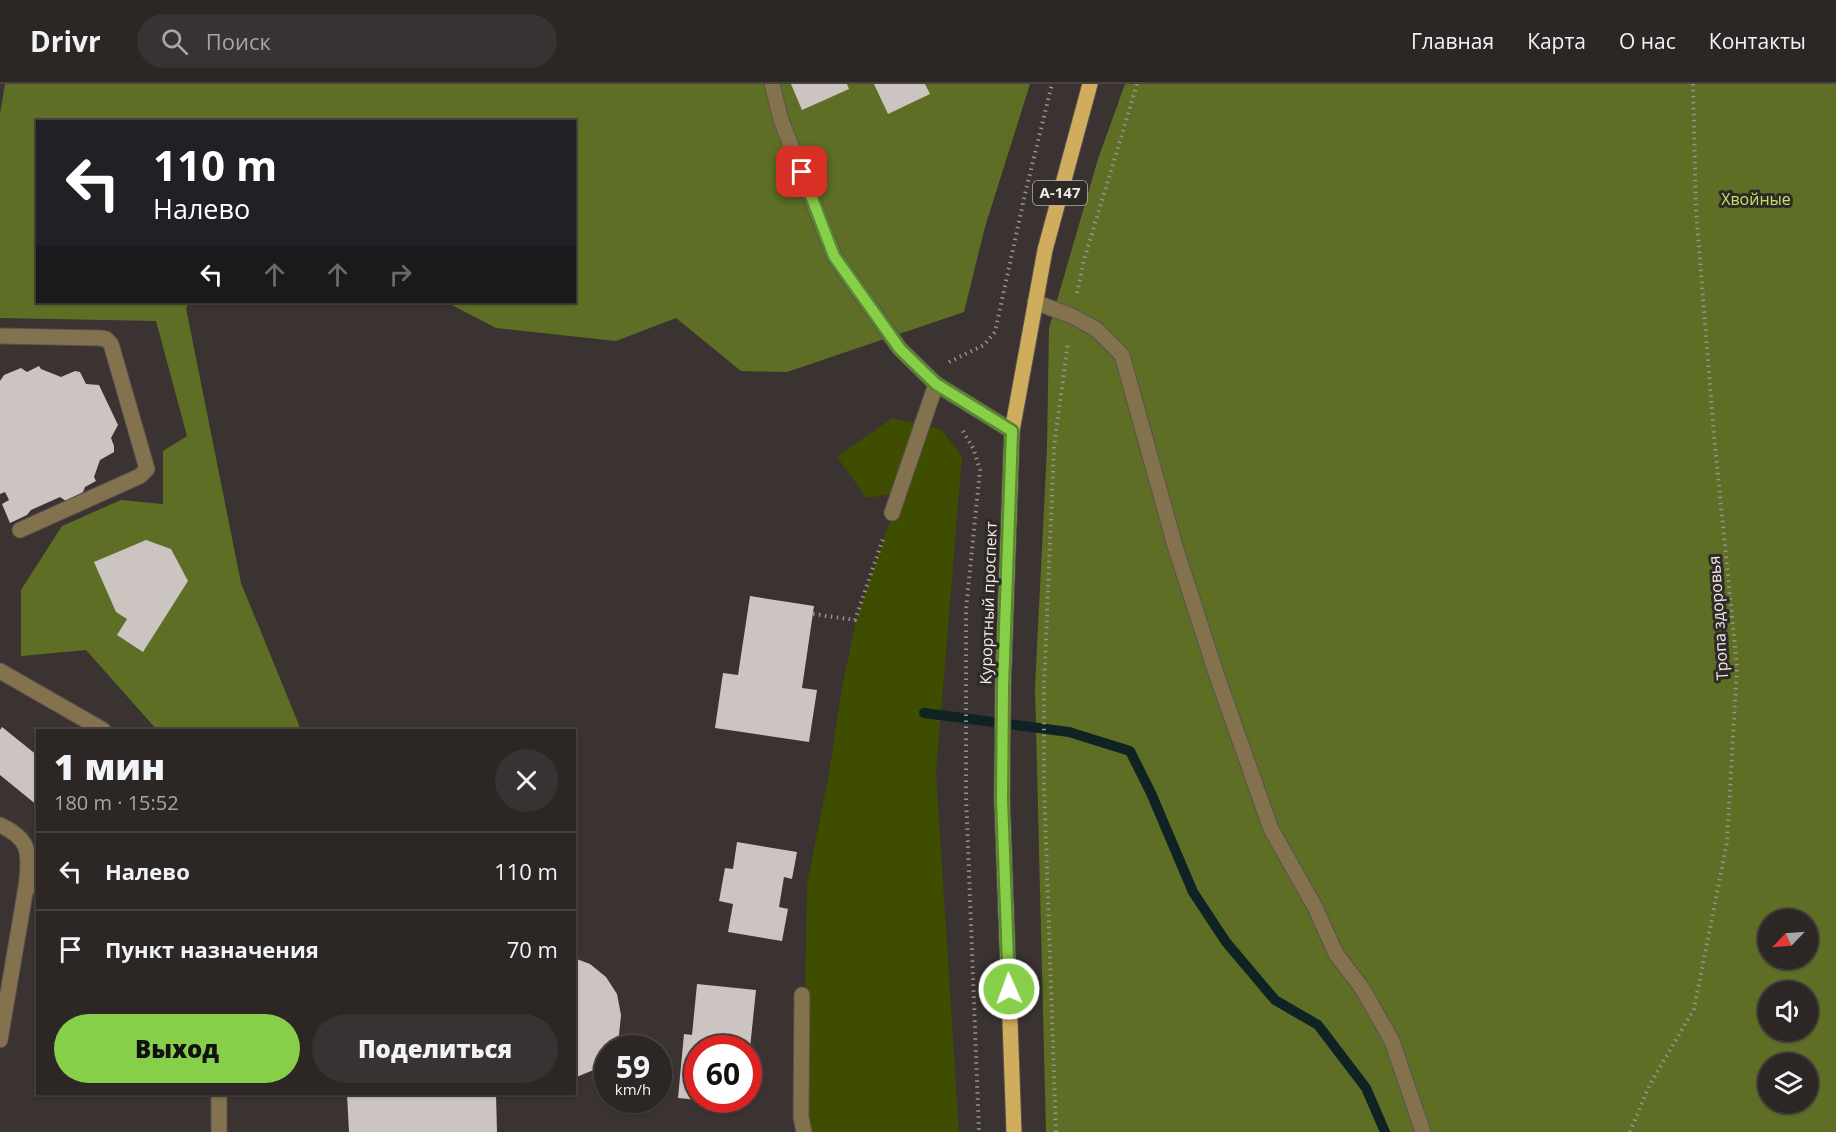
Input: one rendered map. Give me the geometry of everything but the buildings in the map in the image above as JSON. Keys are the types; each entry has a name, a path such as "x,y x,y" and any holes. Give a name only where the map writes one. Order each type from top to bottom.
{"main road":[{"name":"Курортный проспект","path":"1014,1132 1002,799 1003,687 1012,431 1045,250 1090,84"}],"street":[{"path":"772,84 781,120 834,256 900,349 939,386 1012,431"},
{"path":"1035,303 1072,316 1096,328 1122,355 1175,546 1216,673 1271,829 1315,908 1336,954 1362,988 1392,1041 1423,1132"},
{"path":"0,336 106,339 111,344 147,469 140,476 20,530"},
{"path":"892,513 939,386"},
{"path":"0,671 101,729"},
{"path":"0,825 16,832 29,852 32,884 0,1040"},
{"path":"802,995 801,1117 804,1132"},
{"path":"219,1095 219,1132"}],"path":[{"path":"939,386 946,365 950,361 984,345 995,332 1052,84"},
{"path":"1056,1132 1044,784 1044,688 1054,447 1063,365 1084,260 1137,84"},
{"name":"Тропа здоровья","path":"1630,1132 1649,1086 1694,1009 1727,842 1737,667 1714,435 1696,210 1693,84"},
{"path":"956,424 974,450 980,470 966,610 966,794 979,1132"},
{"path":"813,614 855,620 892,513"}],"green space":[{"path":"5,84 1030,84 985,227 964,312 787,372 741,371 676,318 616,341 496,328 448,303 576,303 576,120 36,120 36,303 189,303 186,308 241,583 301,729 156,729 86,650 21,656 21,590 62,526 121,500 163,504 163,451 187,436 156,321 0,318 0,114"},
{"name":"Хвойные","path":"1125,84 1836,84 1836,1132 1046,1132 1035,687 1047,448 1049,328 1098,159"},
{"path":"892,418 941,429 962,456 936,773 959,1132 803,1132 807,885 856,621 893,512 897,493 867,498 837,457"}],"waterway":[{"path":"924,713 1069,732 1130,751 1151,793 1193,892 1226,942 1275,1000 1318,1025 1366,1088 1385,1132"}],"route":[{"path":"802,172 834,256 900,349 936,384 1012,431 1003,687 1002,799 1009,989"}]}
